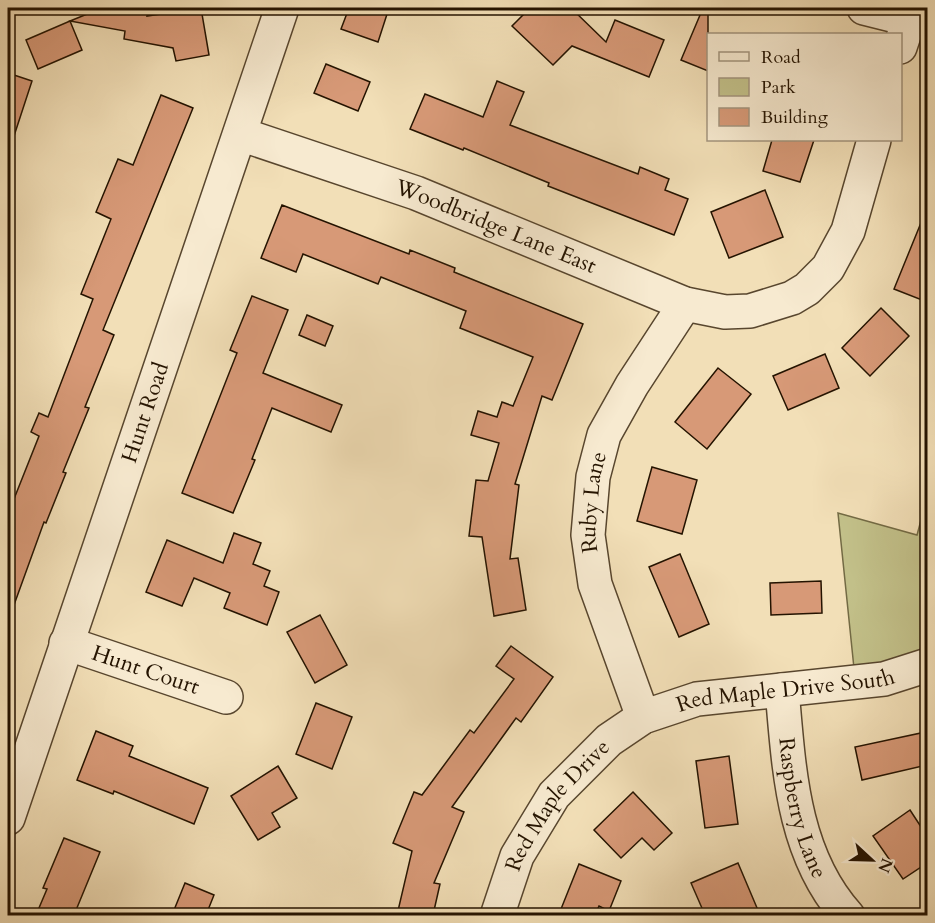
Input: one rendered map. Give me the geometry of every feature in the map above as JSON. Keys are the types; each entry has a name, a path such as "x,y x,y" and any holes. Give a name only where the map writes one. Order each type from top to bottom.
{"street":[{"name":"Hunt Road","path":"8,818 282,8"},
{"path":"864,8 907,25"},
{"name":"Woodbridge Lane East","path":"240,134 416,194 685,304 725,312 750,311 792,298 807,289 828,268 848,231 874,141"},
{"name":"Ruby Lane","path":"643,717 595,584 588,535 592,477 604,435 632,385 685,304"},
{"name":"Hunt Court","path":"66,643 226,697"},
{"name":"Red Maple Drive South","path":"643,717 697,699 884,679 927,665"},
{"name":"Raspberry Lane","path":"782,690 790,778 799,824 816,868 848,915"},
{"name":"Red Maple Drive","path":"497,915 517,856 554,795 609,740 643,717"}],"green space":[{"path":"927,498 927,654 855,678 838,513 917,535"}],"building":[{"path":"102,8 148,8 147,16 201,8 209,55 176,61 173,48 124,39 125,31 70,21"},
{"path":"349,8 389,8 378,42 341,29"},
{"path":"530,8 571,8 606,42 615,20 664,40 649,77 572,46 553,65 512,26"},
{"path":"703,8 708,8 707,71 681,60"},
{"path":"70,21 82,50 38,69 26,40"},
{"path":"326,64 370,82 358,111 314,93"},
{"path":"8,73 32,81 12,142 8,141"},
{"path":"497,81 524,92 510,125 638,174 640,167 669,179 665,190 688,199 674,235 548,186 549,183 464,148 463,150 410,129 425,94 483,117"},
{"path":"161,95 193,108 103,330 114,335 85,407 89,408 63,472 66,473 46,523 44,522 10,616 8,616 8,514 39,436 31,432 39,413 48,417 93,299 81,294 111,219 96,212 118,159 133,165"},
{"path":"772,141 814,141 800,182 763,171"},
{"path":"765,190 783,237 729,258 711,212"},
{"path":"282,205 409,254 410,250 455,268 454,272 583,324 552,400 542,396 515,484 519,485 510,559 518,558 526,610 494,616 482,537 469,536 476,480 488,481 499,443 471,435 478,411 497,417 502,402 513,406 533,357 460,328 466,311 381,277 378,284 303,254 296,272 261,258"},
{"path":"927,208 927,302 894,289"},
{"path":"252,296 288,310 263,373 342,405 331,432 272,408 252,459 255,460 233,513 182,493 237,353 230,350"},
{"path":"881,308 909,336 870,376 842,348"},
{"path":"307,315 333,326 325,346 299,335"},
{"path":"825,354 839,388 788,410 773,376"},
{"path":"718,368 751,394 707,449 675,422"},
{"path":"652,467 697,480 682,534 637,521"},
{"path":"234,533 261,543 253,564 270,571 264,586 279,592 267,625 224,608 230,593 194,578 182,606 146,592 167,540 223,563"},
{"path":"680,554 709,624 679,637 649,567"},
{"path":"821,581 822,613 771,615 770,583"},
{"path":"320,615 347,665 315,683 287,632"},
{"path":"511,646 553,677 521,722 516,718 452,807 464,812 434,883 440,884 433,915 397,915 412,851 393,843 414,792 422,795 470,730 474,733 514,679 496,666"},
{"path":"316,703 352,717 332,769 296,754"},
{"path":"96,731 133,746 129,756 208,788 194,824 114,791 113,794 77,780"},
{"path":"921,733 927,765 862,780 855,747"},
{"path":"729,756 738,824 705,828 696,761"},
{"path":"278,766 297,798 272,813 280,827 258,840 231,796"},
{"path":"633,792 672,833 654,850 642,838 621,858 594,830"},
{"path":"910,810 927,836 927,863 903,879 873,836"},
{"path":"64,838 100,852 74,915 36,915 47,889 43,888"},
{"path":"738,863 760,915 705,915 691,883"},
{"path":"579,864 621,881 609,911 599,906 595,915 576,915 561,909"},
{"path":"185,883 214,895 206,915 172,915"}]}
